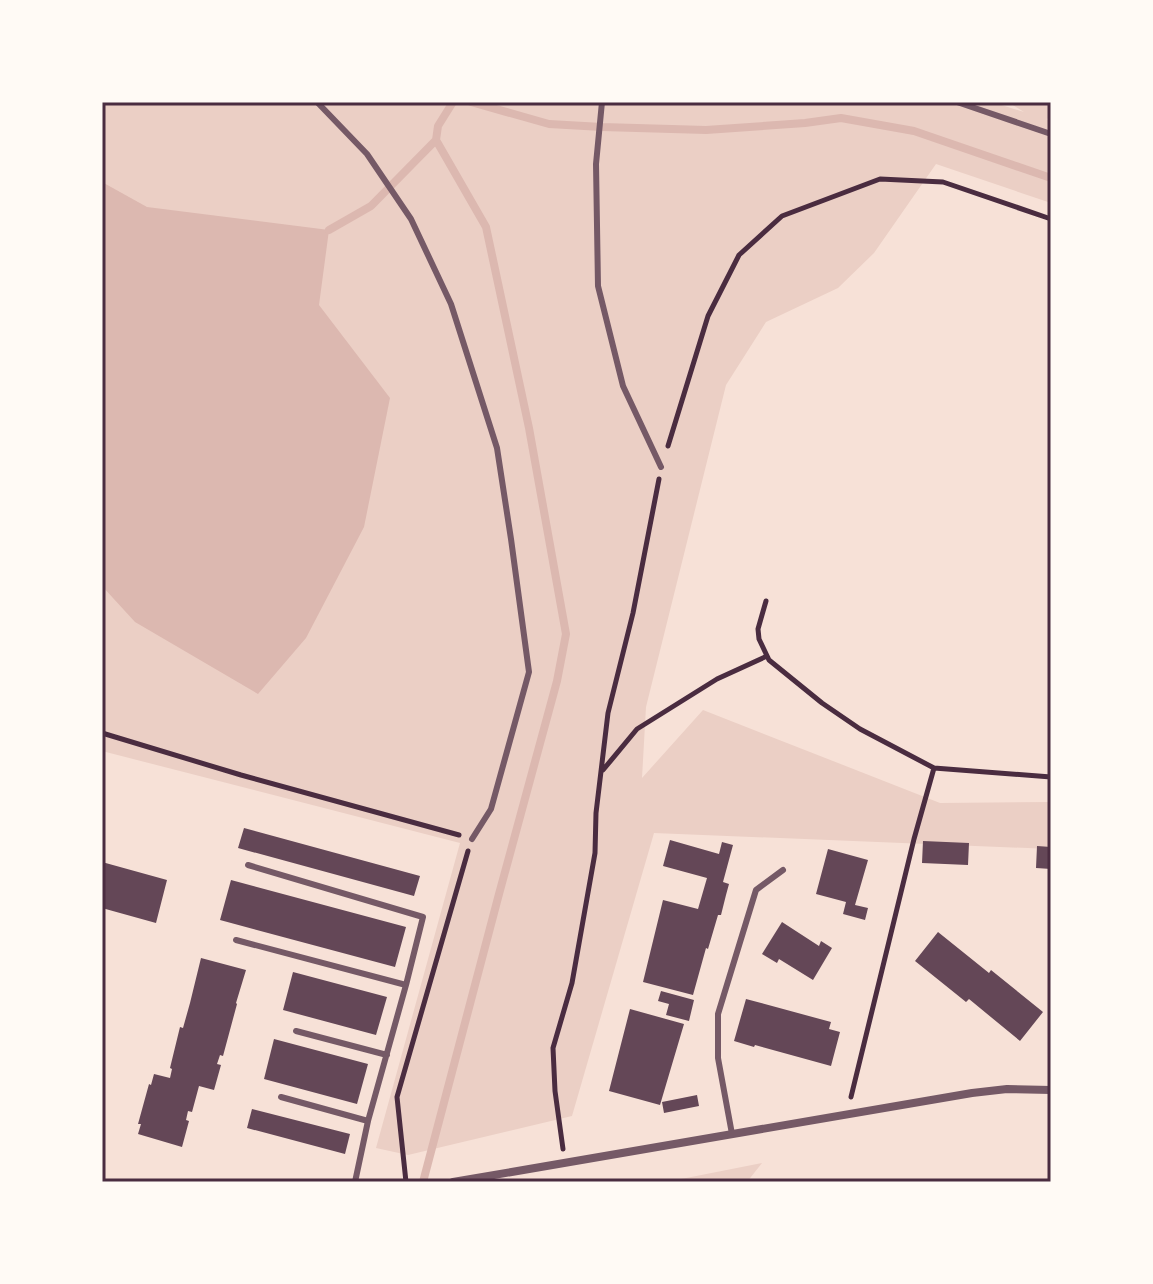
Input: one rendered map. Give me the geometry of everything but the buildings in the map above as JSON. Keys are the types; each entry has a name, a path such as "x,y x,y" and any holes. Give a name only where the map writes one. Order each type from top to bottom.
{"street":[{"path":"453,1182 972,1093 1007,1089 1051,1090"}],"lane":[{"path":"317,102 367,154 411,219 451,304 497,448 529,672 491,809 472,839"},
{"path":"602,102 596,164 598,286 623,386 661,467"},
{"path":"957,102 1051,134"},
{"path":"248,865 423,917 368,1121 355,1182"},
{"path":"732,1134 718,1058 718,1014 756,890 783,870"},
{"path":"236,940 406,985"},
{"path":"296,1031 387,1055"},
{"path":"281,1097 368,1121"}],"path":[{"path":"565,1164 555,1091 553,1048 572,983 595,853 596,813 608,713 633,613 661,467 708,316 739,255 782,216 880,179 943,182 1051,219"},
{"path":"766,601 758,629 759,639 769,660 860,729 934,768 1051,777"},
{"path":"600,774 637,729 717,679 767,656"},
{"path":"847,1114 934,768"}],"shaded area":[{"path":"102,102 992,102 1024,112 1008,102 1051,102 1051,118 1046,119 1051,121 1051,203 936,164 874,253 838,288 766,322 726,385 646,707 642,778 703,710 940,803 1051,802 1051,849 654,833 572,1116 408,1155 376,1148 460,843 102,751"},
{"path":"102,182 147,207 329,230 319,305 390,398 364,527 306,638 258,694 135,622 102,586"},
{"path":"762,1163 747,1182 666,1182"}],"waterway":[{"path":"423,1182 557,681 566,634 529,428 486,227 436,140 438,126 453,102"},
{"path":"471,102 549,124 602,127 706,130 841,118 914,131 1051,178"},
{"path":"329,230 371,206 436,140"}]}
